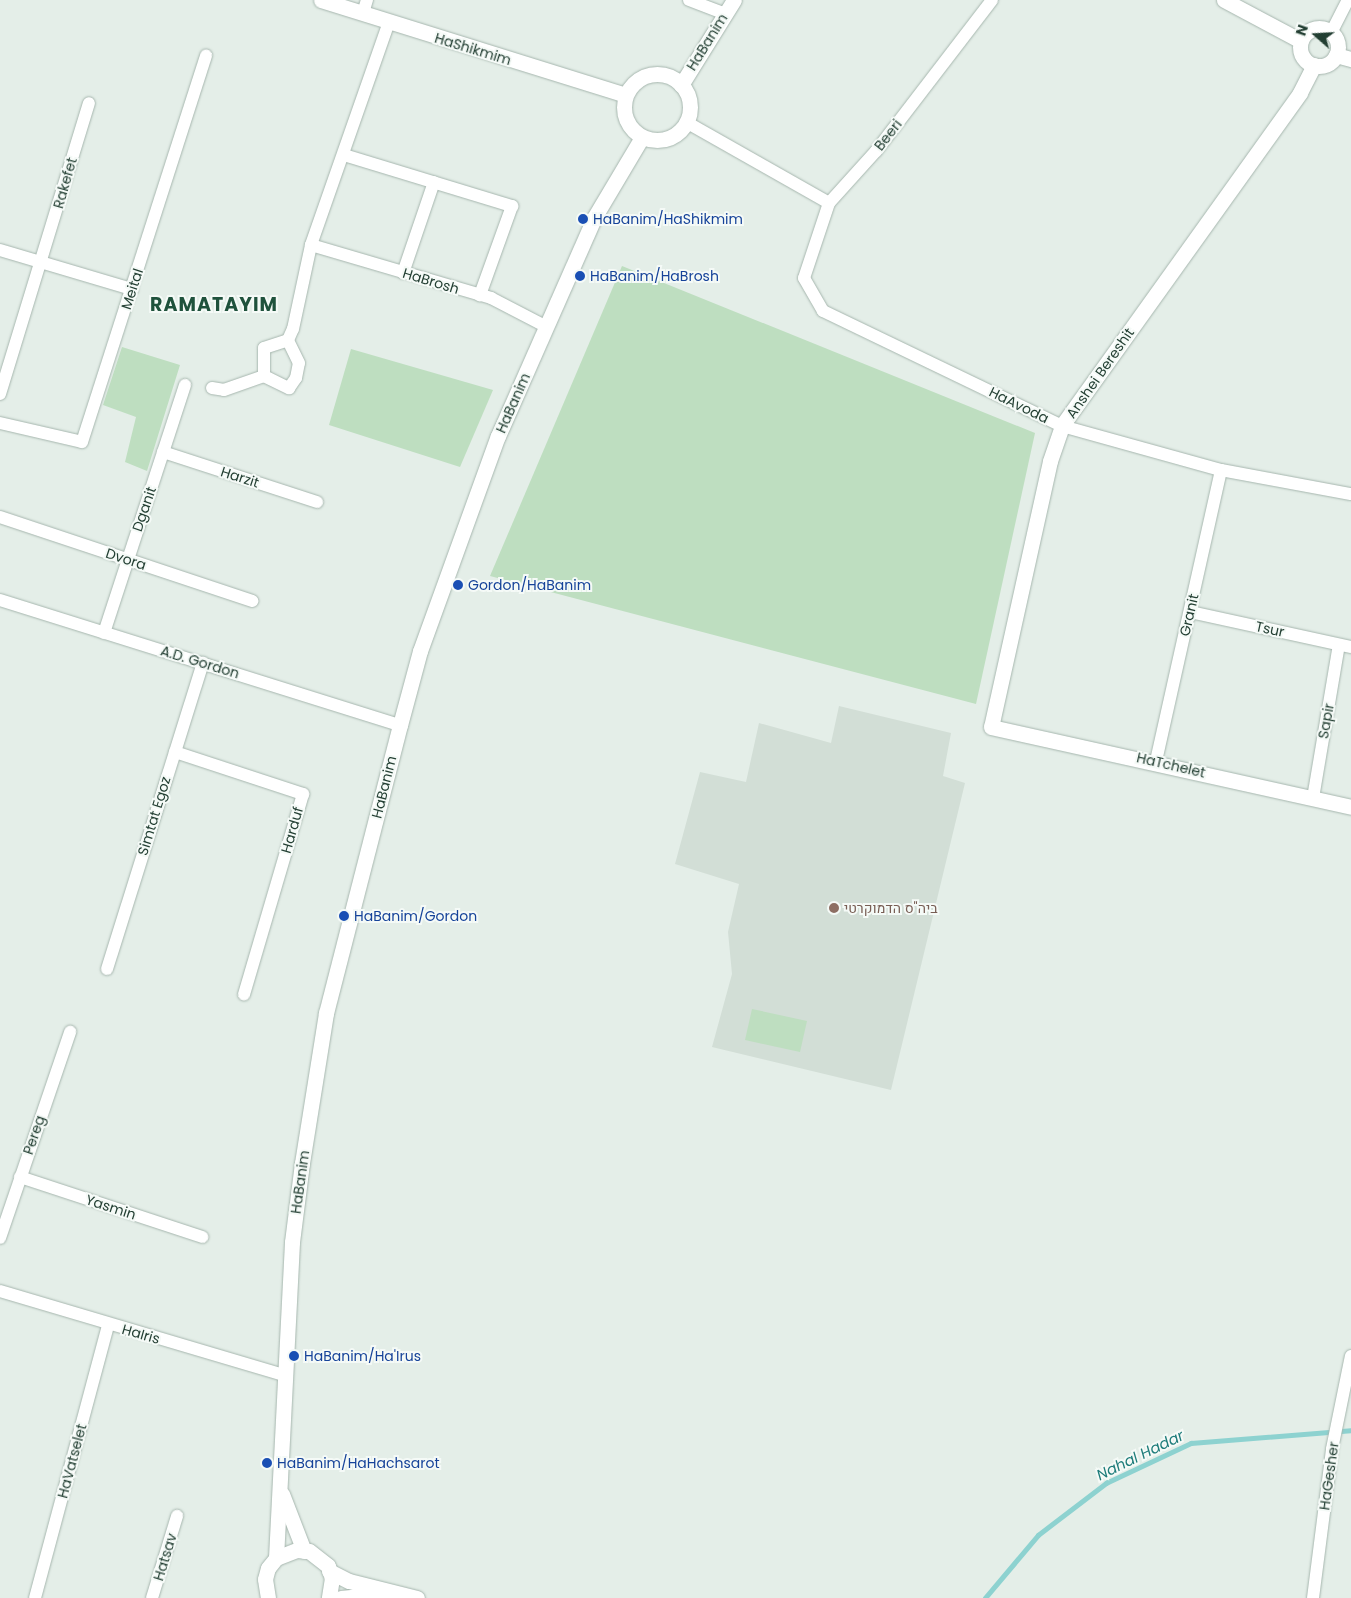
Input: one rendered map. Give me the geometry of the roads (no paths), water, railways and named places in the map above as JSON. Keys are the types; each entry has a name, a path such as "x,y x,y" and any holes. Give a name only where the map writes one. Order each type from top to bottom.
{"street":[{"name":"HaShikmim","path":"321,0 365,6 389,22 626,95"},
{"path":"689,0 725,14"},
{"name":"HaBanim","path":"681,85 734,0"},
{"name":"Beeri","path":"804,278 829,203 876,151 992,0"},
{"path":"1224,0 1301,41"},
{"path":"1336,55 1331,33 1348,0"},
{"path":"212,388 224,390 264,376 288,388 296,378 299,363 288,340 311,245 389,22"},
{"path":"1301,41 1313,30 1331,33"},
{"path":"1301,41 1302,56 1314,65 1328,64 1336,55"},
{"name":"Meital","path":"0,423 82,442 206,54"},
{"path":"1336,55 1351,59"},
{"name":"Anshei Bereshit","path":"991,727 1050,461 1062,426 1300,93 1314,65"},
{"path":"651,75 662,75 681,85 690,103 686,122 662,140 642,137 625,114 626,95 632,86 651,75"},
{"name":"Rakefet","path":"0,394 42,262 88,103"},
{"path":"686,122 829,203"},
{"name":"HaBanim","path":"276,1558 283,1375 292,1242 326,1013 400,725 420,651 483,475 594,218 642,137"},
{"path":"344,155 512,206 480,295"},
{"path":"403,272 434,182"},
{"name":"HaBrosh","path":"311,245 480,295 547,327"},
{"path":"0,250 132,289"},
{"name":"HaAvoda","path":"804,278 823,311 1062,426 1221,470 1351,494"},
{"path":"264,376 264,348 275,341 288,340"},
{"name":"Dganit","path":"104,633 185,385"},
{"name":"Harzit","path":"163,452 317,502"},
{"name":"Granit","path":"1156,761 1221,470"},
{"name":"Dvora","path":"0,518 252,601"},
{"name":"A.D. Gordon","path":"0,600 400,725"},
{"name":"Tsur","path":"1190,612 1345,646"},
{"name":"Sapir","path":"1313,798 1345,646"},
{"name":"Simtat Egoz","path":"106,969 202,663"},
{"name":"HaTchelet","path":"991,727 1156,761 1351,807"},
{"name":"Harduf","path":"174,752 303,794 244,995"},
{"name":"Pereg","path":"0,1238 70,1032"},
{"name":"Yasmin","path":"20,1178 202,1237"},
{"name":"HaIris","path":"0,1291 108,1325 283,1375"},
{"name":"HaVatselet","path":"35,1598 108,1325"},
{"name":"HaGesher","path":"1313,1598 1332,1450 1351,1356"},
{"name":"HaBanim","path":"278,1478 304,1551"},
{"name":"Hatsav","path":"152,1598 177,1516"},
{"path":"268,1598 265,1579 276,1558 304,1551 320,1557 329,1570 390,1593 417,1598"},
{"path":"329,1570 329,1598"},
{"path":"341,1598 390,1593"}],"waterway":[{"name":"Nahal Hadar","path":"985,1598 1038,1535 1106,1483 1191,1443 1351,1430"}],"place":[{"name":"HaBanim/HaShikmim","path":"583,219"},
{"name":"HaBanim/HaBrosh","path":"580,276"},
{"name":"Gordon/HaBanim","path":"458,585"},
{"name":"ביה\"ס הדמוקרטי","path":"834,908"},
{"name":"HaBanim/Gordon","path":"344,916"},
{"name":"HaBanim/Ha'Irus","path":"294,1356"},
{"name":"HaBanim/HaHachsarot","path":"267,1463"}],"district":[{"name":"RAMATAYIM","path":"214,305"}]}
